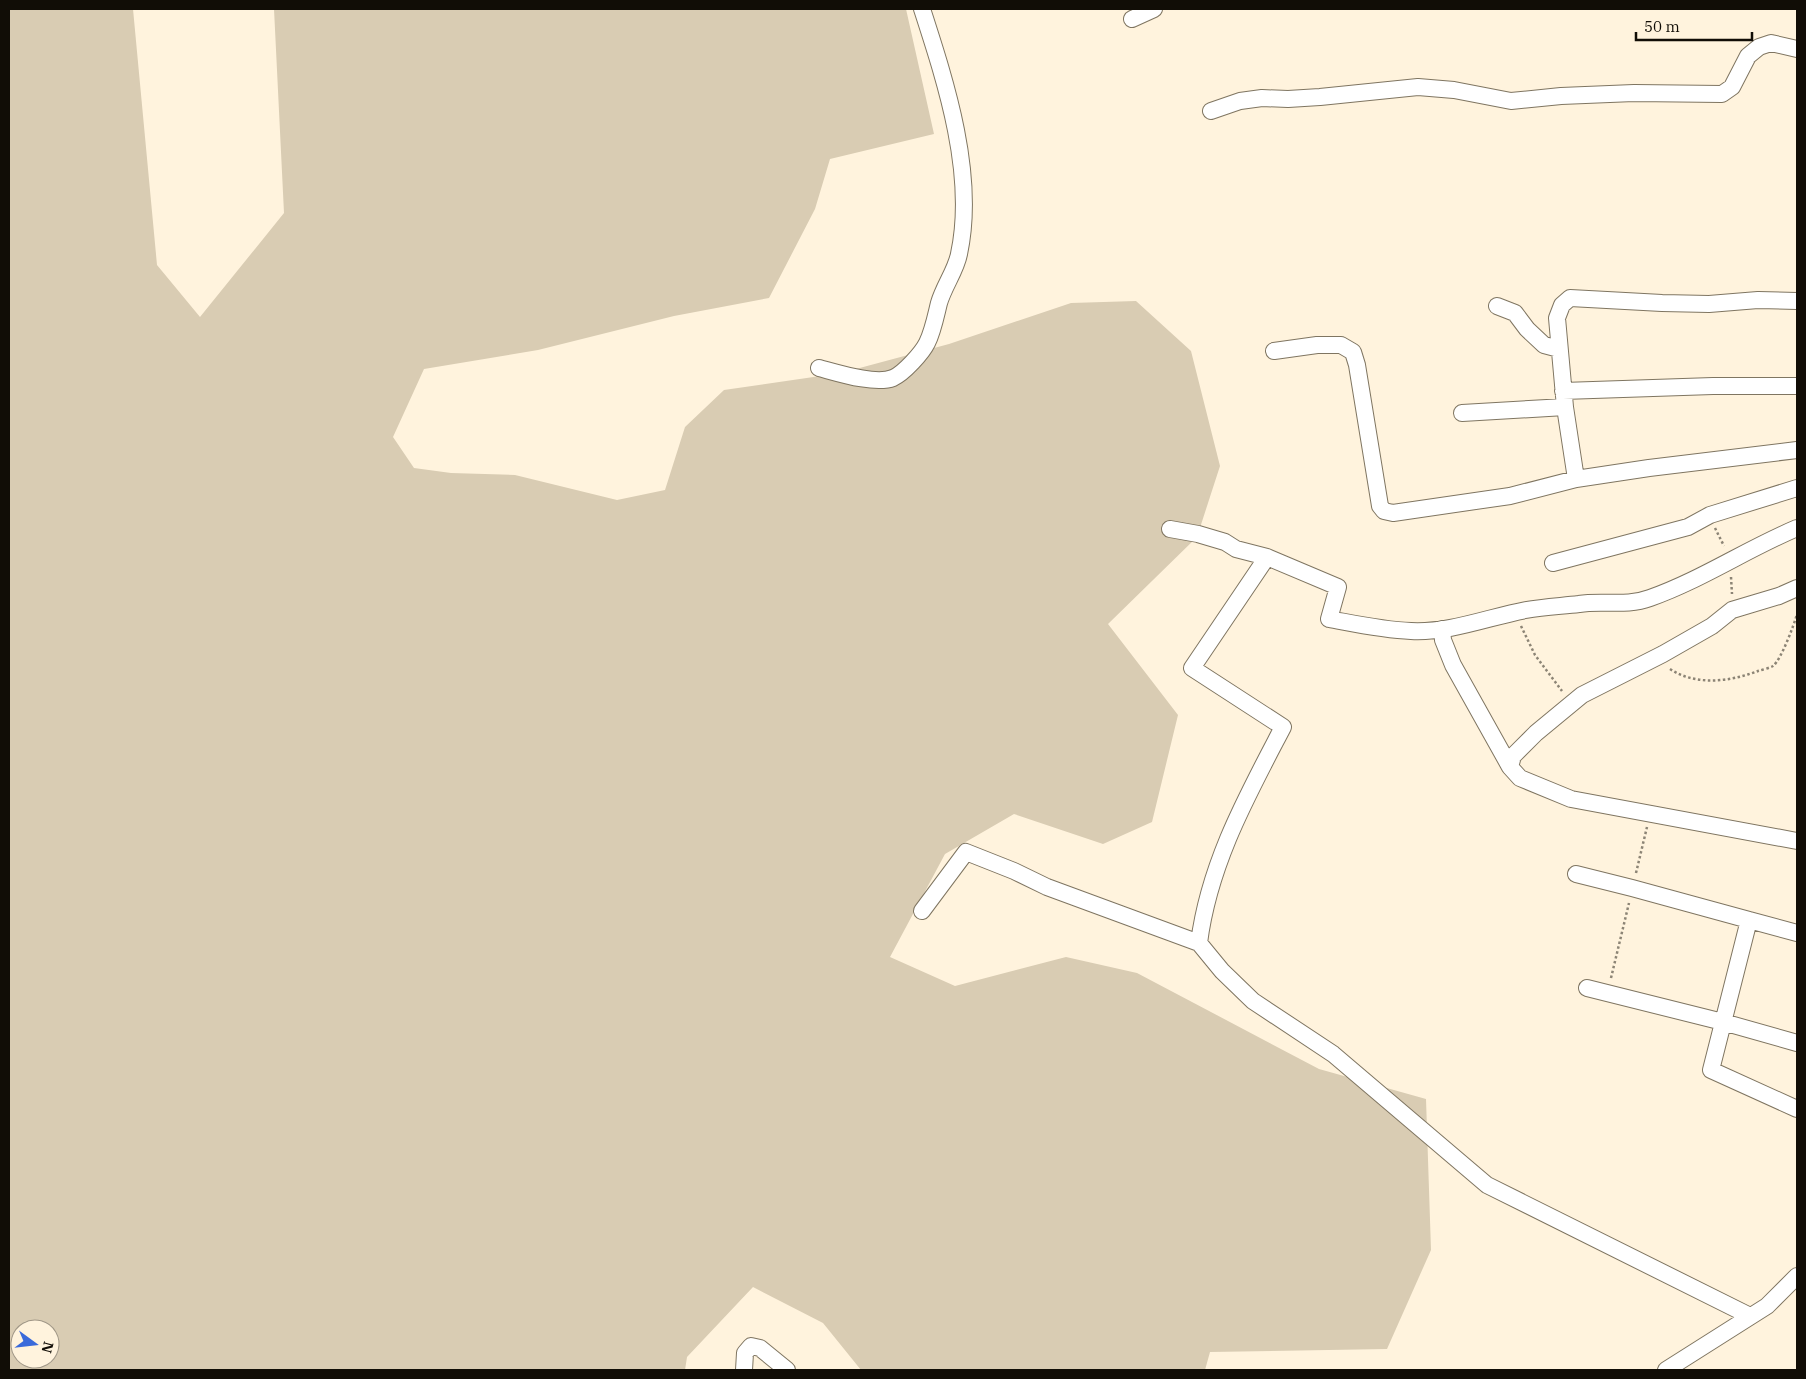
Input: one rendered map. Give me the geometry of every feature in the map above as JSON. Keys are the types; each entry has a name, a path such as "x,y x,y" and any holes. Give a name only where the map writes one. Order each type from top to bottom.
{"street":[{"path":"819,368 871,380 893,378 911,365 927,343 943,291 959,255 964,215 964,180 943,77 922,9"},
{"path":"1132,19 1154,9"},
{"path":"1211,111 1240,101 1262,98 1288,99 1350,95 1382,89 1418,87 1454,90 1511,100 1634,93 1722,94 1732,87 1748,56 1759,47 1771,43 1797,49"},
{"path":"1576,479 1564,399 1559,349 1558,318 1562,304 1570,298 1709,304 1758,300 1797,301"},
{"path":"1497,306 1515,313 1527,329 1544,344 1559,349"},
{"path":"1274,351 1317,345 1341,345 1353,352 1357,365 1380,506 1384,511 1393,513 1510,496 1576,479 1797,450"},
{"path":"1462,413 1564,399 1713,386 1797,386"},
{"path":"1552,563 1688,527 1710,515 1797,488"},
{"path":"1170,528 1225,542 1236,549 1267,558 1338,587 1329,619 1412,631 1442,629 1515,613 1588,602 1628,604 1649,599 1797,528"},
{"path":"1199,943 1202,919 1214,875 1229,835 1283,727 1192,668 1267,558"},
{"path":"1510,767 1513,756 1582,695 1712,626 1732,610 1779,596 1797,588"},
{"path":"1442,629 1442,640 1453,665 1510,767 1520,778 1571,799 1797,841"},
{"path":"922,911 966,852 1048,887 1199,943 1222,971 1253,1001 1333,1054 1487,1185 1750,1316"},
{"path":"1576,874 1797,933"},
{"path":"1749,920 1711,1070 1797,1109"},
{"path":"1587,988 1723,1022 1797,1043"},
{"path":"1666,1370 1767,1306 1797,1276"},
{"path":"744,1370 745,1353 751,1346 760,1348 787,1370"}],"path":[{"path":"1515,613 1535,654 1572,703"},
{"path":"1654,658 1681,676 1707,681 1743,677 1774,666 1792,633 1797,614"}],"shaded area":[{"path":"9,9 133,9 157,265 200,317 284,213 274,9 906,9 934,134 830,159 815,209 769,298 674,316 538,350 424,369 393,437 414,468 451,473 515,475 617,500 665,490 685,427 724,390 841,373 949,344 1071,303 1136,301 1191,351 1220,466 1197,537 1108,624 1178,715 1152,822 1103,844 1014,814 945,854 890,957 955,986 1066,957 1137,973 1319,1069 1426,1099 1431,1250 1387,1349 1210,1352 1205,1370 861,1370 823,1323 753,1287 687,1357 685,1370 9,1370"}]}
